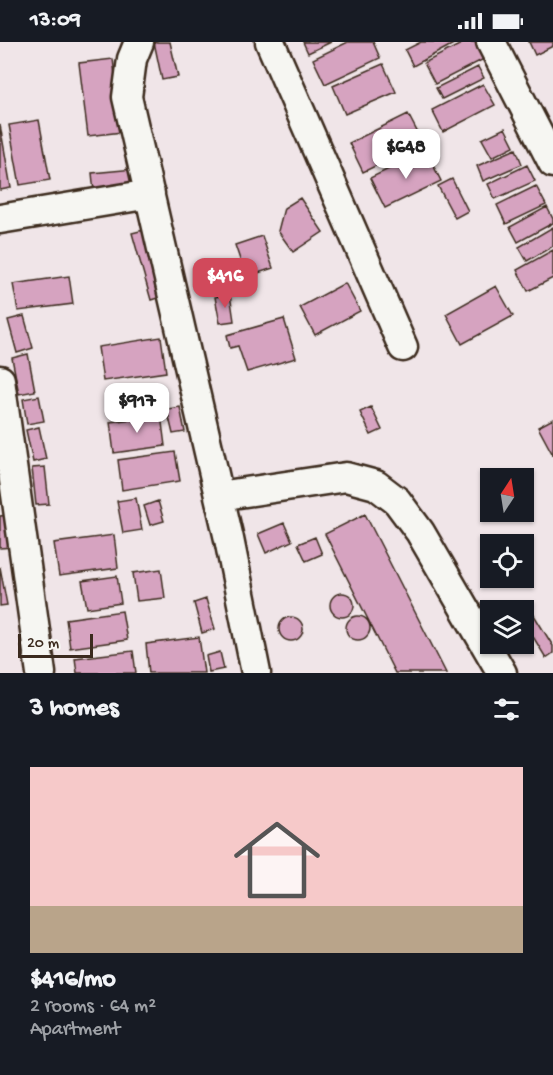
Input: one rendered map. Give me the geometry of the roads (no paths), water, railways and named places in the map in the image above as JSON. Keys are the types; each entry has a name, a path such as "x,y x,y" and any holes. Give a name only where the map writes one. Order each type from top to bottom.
{"street":[{"path":"140,42 132,59 127,97 219,496 256,673"},
{"path":"270,42 403,347"},
{"path":"491,42 553,163"},
{"path":"0,219 150,194"},
{"path":"0,380 41,673"},
{"path":"219,496 346,477 376,485 397,501 420,532 502,673"}]}
